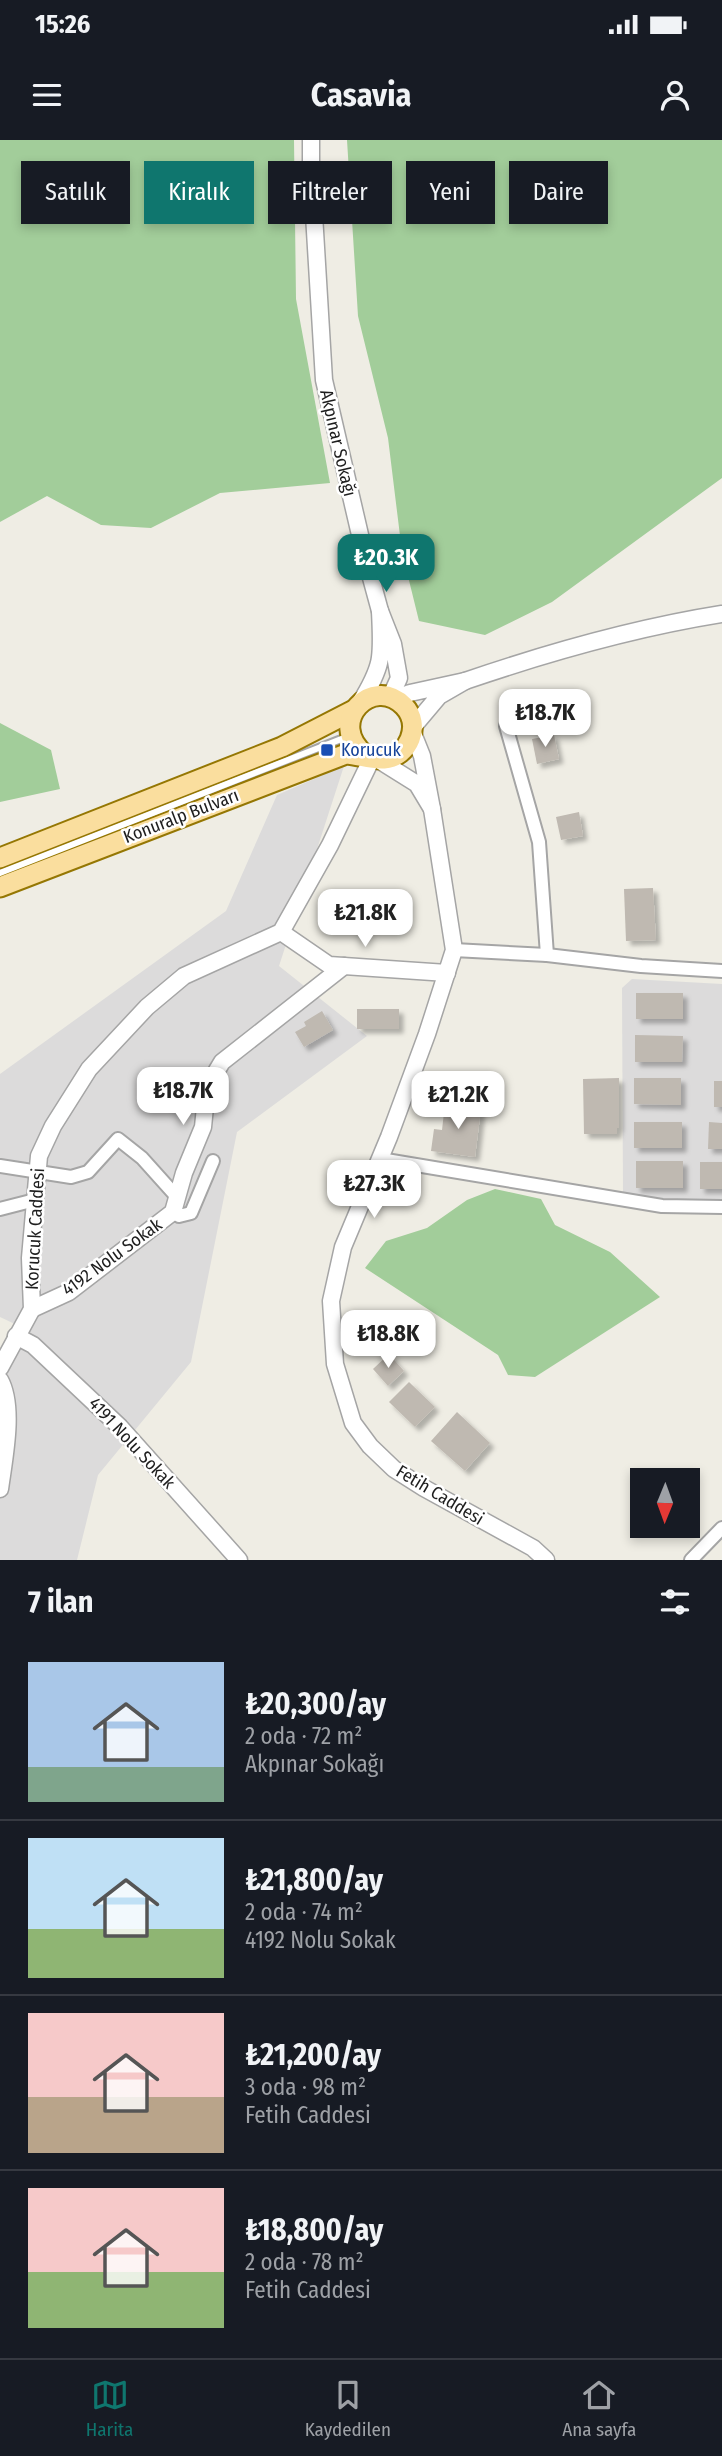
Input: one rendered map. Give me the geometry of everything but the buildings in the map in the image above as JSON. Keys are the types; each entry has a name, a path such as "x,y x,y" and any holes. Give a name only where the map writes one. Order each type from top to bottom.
{"main road":[{"path":"381,696 392,699 408,711 412,730 410,741 394,756 371,757 357,748 351,736 350,720 357,707 370,698 381,696"},
{"name":"Konuralp Bulvarı","path":"0,858 282,747 357,707"},
{"name":"Konuralp Bulvarı","path":"0,887 346,754 371,757"}],"street":[{"name":"Akpınar Sokağı","path":"312,140 324,380 364,552 380,611 393,644 398,678 392,699"},
{"name":"Akpınar Sokağı","path":"317,271 323,140"},
{"name":"Akpınar Sokağı","path":"357,707 374,679 381,661 380,611"},
{"path":"392,699 465,681 561,650 663,624 722,614"},
{"path":"412,730 439,696 465,681"},
{"path":"506,726 539,842 547,956"},
{"name":"Fetih Caddesi","path":"412,730 422,756 432,808 454,950 427,1034 380,1159 343,1247 331,1301 335,1364 352,1423 370,1446 394,1469 546,1560"},
{"path":"371,757 330,845 281,932 329,965 447,973"},
{"name":"Fetih Caddesi","path":"371,757 416,784 432,808"},
{"name":"Korucuk Caddesi","path":"0,1368 32,1309 30,1258 39,1156 53,1126 89,1069 147,1007 184,976 281,932"},
{"path":"454,950 722,971"},
{"path":"175,1204 203,1126 207,1087 222,1062 344,966"},
{"path":"0,1166 3,1164 38,1173 71,1177 88,1172 118,1139 142,1158 175,1204 179,1216 191,1213 213,1161"},
{"path":"380,1159 662,1206 722,1207"},
{"path":"0,1209 35,1200"},
{"name":"4192 Nolu Sokak","path":"32,1309 69,1292 175,1204"},
{"name":"4191 Nolu Sokak","path":"16,1336 43,1353 120,1427 232,1556 239,1560"},
{"path":"0,1380 5,1388 7,1427 0,1489"},
{"path":"691,1560 722,1528"}],"lane":[{"path":"0,873 351,736"}],"shaded area":[{"path":"344,766 279,966 367,1036 237,1132 191,1362 98,1475 77,1560 0,1560 0,1362 17,1325 0,1317 0,1074 226,911 277,795"},
{"path":"632,979 722,984 722,1199 630,1201 623,1193 622,988"}],"green space":[{"path":"0,140 294,140 294,161 268,161 268,224 295,224 296,299 330,483 220,493 151,528 101,525 47,496 0,522"},
{"path":"347,140 722,140 722,478 552,602 485,635 419,621 402,552 388,438 358,316 352,224 392,224 392,161 348,161"},
{"path":"0,723 51,750 60,789 0,802"},
{"path":"495,1189 541,1199 555,1225 610,1252 660,1297 535,1377 508,1375 498,1355 365,1268 386,1241 427,1228 467,1200"}],"place":[{"name":"Korucuk","path":"327,750"}]}
